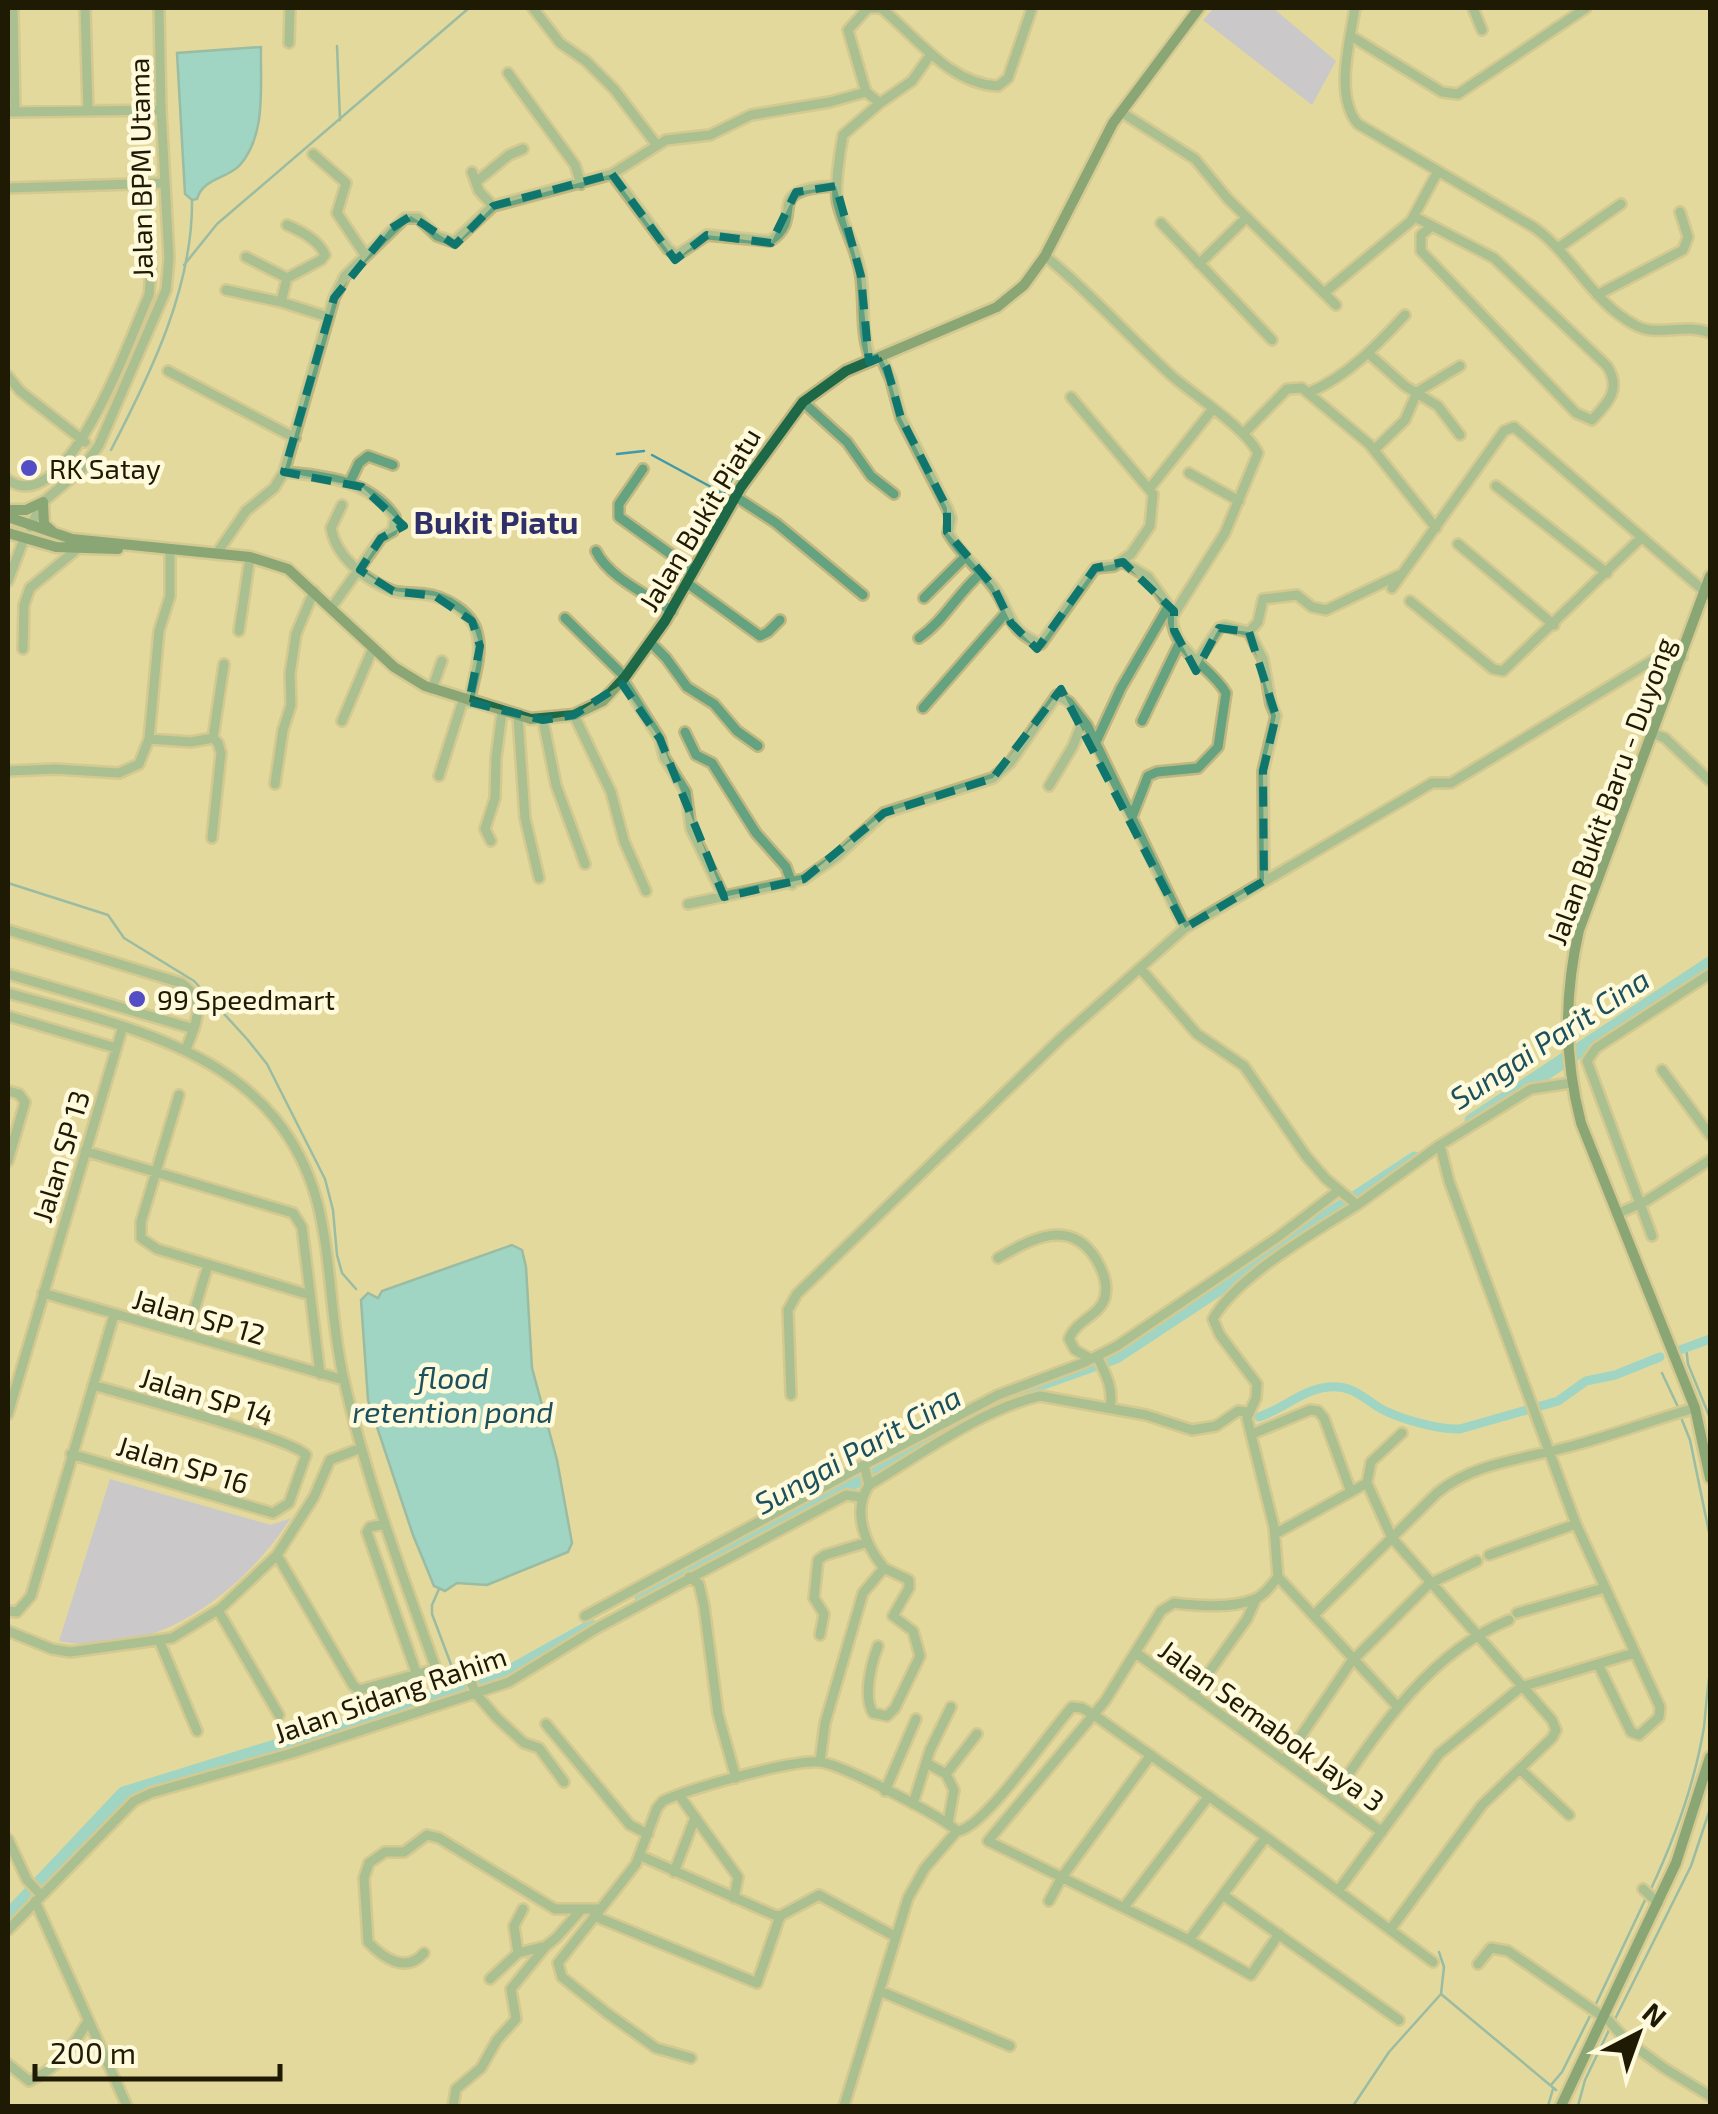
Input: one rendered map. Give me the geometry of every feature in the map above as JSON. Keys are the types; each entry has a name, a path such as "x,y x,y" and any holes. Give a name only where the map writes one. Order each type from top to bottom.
{"main road":[{"name":"Jalan Bukit Piatu","path":"8,513 30,527 54,534 129,546 250,557 288,569 408,677 518,717 543,720 574,715 603,701 624,678 672,610 780,429 803,402 832,380 997,307 1024,284 1045,256 1121,112 1199,8"},
{"path":"8,513 43,502 44,524 54,534"},
{"path":"8,530 30,527 35,536 56,547"},
{"name":"Jalan Bukit Piatu","path":"8,530 24,539 76,550 129,546"},
{"name":"Jalan Bukit Baru - Duyong","path":"1710,576 1707,594 1579,930 1568,991 1566,1044 1570,1079 1582,1122 1695,1408 1710,1478"},
{"path":"1561,2106 1603,2017 1650,1896 1676,1863 1710,1757"}],"street":[{"path":"13,8 11,112 160,110"},
{"path":"85,8 88,111"},
{"name":"Jalan BPM Utama","path":"30,527 43,502 82,469 96,450 166,290 170,258 160,110 159,8"},
{"path":"289,43 290,8"},
{"path":"532,8 560,43 614,89 656,144"},
{"path":"847,8 856,19"},
{"path":"880,103 866,92 858,57 848,38 848,30 868,8 888,10 931,54 955,71 998,86 1004,83 1032,8"},
{"path":"1355,8 1347,77 1349,107 1364,129 1535,228 1558,248 1597,296 1635,326 1645,330 1684,326 1710,333"},
{"path":"1473,8 1482,30"},
{"path":"1351,36 1442,92 1458,94 1586,8"},
{"path":"931,54 912,81 843,135 837,202 861,276 862,330 876,359 887,368 902,418 947,508 951,518 948,533 964,558 993,586 1005,614 1023,636 1040,644 1095,568 1123,562 1150,526 1153,506 1150,488 1071,396"},
{"path":"508,73 575,165 581,184"},
{"path":"217,553 246,512 274,488 284,472 328,316 345,276 405,218 418,218 437,236 454,242 493,206 612,174 656,144 677,137 710,135 751,115 866,92"},
{"path":"1121,112 1195,159 1246,218 1274,241 1336,306"},
{"path":"493,206 474,177 523,150"},
{"path":"312,154 346,182 337,213 365,255"},
{"path":"1324,293 1407,226 1437,173"},
{"path":"612,174 668,249 677,255 707,235 770,242 784,227 788,203 796,192 836,186"},
{"path":"8,188 165,182"},
{"path":"8,480 26,488 41,483 84,440 149,295 152,271 146,184"},
{"path":"1558,248 1622,204"},
{"path":"1597,296 1683,250 1688,237 1680,212"},
{"path":"1407,226 1421,251 1576,413 1587,420 1596,416 1614,391 1607,366 1494,258 1415,217"},
{"path":"1199,264 1246,218"},
{"path":"1161,223 1272,340"},
{"path":"287,226 306,234 324,254 315,265 287,278"},
{"path":"1421,251 1420,236 1430,226"},
{"path":"1045,256 1078,283 1169,373 1244,434 1258,452 1225,533 1121,688 1095,744"},
{"path":"246,257 287,278"},
{"path":"281,302 287,278"},
{"path":"226,290 328,316"},
{"path":"1310,392 1337,378 1406,315"},
{"path":"1368,353 1396,379 1438,406 1460,435"},
{"path":"1374,450 1405,420 1417,392 1460,366"},
{"path":"168,371 295,438"},
{"path":"8,376 20,391 96,450"},
{"path":"1244,434 1288,390 1295,387 1310,392 1374,450 1436,528"},
{"path":"803,402 847,442 871,476 894,494"},
{"path":"1150,488 1212,410"},
{"path":"1392,588 1504,431 1514,426 1707,594"},
{"path":"350,482 359,463 368,456 393,464"},
{"path":"643,469 619,504 619,517 694,571"},
{"path":"284,472 350,482 373,493 395,517 393,530 382,538 332,607"},
{"path":"1188,474 1239,502"},
{"path":"1496,486 1607,573"},
{"path":"736,497 776,522 863,595"},
{"path":"342,505 331,528 337,550 393,591 435,596 463,611 472,621 480,646 466,701 439,776"},
{"path":"1410,601 1498,672 1554,624 1642,537"},
{"path":"8,581 24,539"},
{"path":"1458,544 1554,624"},
{"path":"8,771 56,769 119,774 139,764 149,739 159,631 170,596 170,548"},
{"path":"23,650 26,595 76,550"},
{"path":"596,551 615,573 672,610"},
{"path":"239,631 250,557"},
{"path":"924,598 964,558"},
{"path":"1123,562 1154,583 1171,609 1180,642 1226,693 1218,747 1198,768 1148,776 1132,817"},
{"path":"1249,632 1258,622 1263,599 1297,594 1312,607 1326,610 1404,573"},
{"path":"918,638 937,626 958,595 980,574"},
{"path":"687,583 760,636 780,620"},
{"path":"275,784 282,730 291,704 290,674 296,634 314,591"},
{"path":"923,708 1005,614"},
{"path":"565,618 624,678 629,695 660,739 664,757 686,792 691,830 724,897"},
{"path":"1196,663 1219,628 1225,626 1249,632 1263,659 1270,704 1276,716 1264,771 1264,882"},
{"path":"650,642 687,688 708,699 737,731 758,746"},
{"path":"1142,720 1180,642"},
{"path":"342,721 373,648"},
{"path":"791,1394 788,1310 797,1294 1034,1064 1185,928 1432,783 1451,783 1658,657 1668,653 1682,657"},
{"path":"432,688 442,661"},
{"path":"212,738 224,664"},
{"path":"688,904 792,884 815,873 884,813 980,783 1002,772 1058,694 1083,720 1185,928"},
{"path":"492,841 485,828 495,798 502,712"},
{"path":"574,715 611,792 624,841 646,892"},
{"path":"518,717 525,818 539,878"},
{"path":"543,720 556,785 585,864"},
{"path":"1049,786 1074,746 1083,720"},
{"path":"684,732 696,755 712,763 756,833 786,867 792,884"},
{"path":"1652,733 1665,738 1710,781"},
{"path":"149,739 191,742 212,738"},
{"path":"212,738 221,754 212,838"},
{"path":"8,930 181,983 199,1005 186,1050"},
{"path":"1140,968 1197,1034 1244,1066 1306,1156 1355,1203"},
{"path":"8,974 194,1029"},
{"path":"1652,1236 1588,1061 1596,1048 1709,978"},
{"path":"8,993 123,1026 186,1050 226,1072 256,1096 279,1124 305,1170 320,1216 344,1380 361,1448 436,1669 448,1680 464,1676 512,1734 539,1748 564,1782"},
{"path":"8,1016 116,1048"},
{"name":"Jalan SP 13","path":"8,1414 12,1380 44,1293 123,1026"},
{"path":"1662,1070 1710,1135"},
{"path":"1398,1706 1278,1577 1276,1534 1247,1412 1256,1398 1256,1384 1212,1319 1219,1308 1302,1238 1440,1145 1531,1089 1570,1079"},
{"path":"8,1091 23,1097 25,1102 8,1161"},
{"path":"179,1095 141,1222 141,1238 157,1249 310,1295"},
{"path":"1440,1145 1449,1182 1576,1524 1661,1711 1640,1736 1631,1732 1598,1664"},
{"path":"85,1152 293,1212 302,1227 320,1374"},
{"path":"1617,1214 1710,1160"},
{"path":"585,1616 998,1395 1097,1361 1341,1192"},
{"path":"998,1258 1054,1233 1065,1234 1086,1246 1101,1268 1106,1296 1101,1307 1071,1332 1070,1344 1097,1361 1111,1404"},
{"path":"187,1335 208,1266"},
{"name":"Jalan SP 12","path":"44,1293 344,1380"},
{"path":"8,1611 17,1612 31,1596 114,1315"},
{"name":"Jalan SP 14","path":"92,1384 264,1436 300,1448 306,1455"},
{"name":"Jalan Sidang Rahim","path":"8,1930 36,1893 134,1802 151,1792 292,1753 474,1688 509,1682 689,1578 846,1495 865,1490 956,1433 1022,1400 1040,1396 1111,1404 1192,1430 1216,1426 1232,1413 1247,1412"},
{"path":"1315,1614 1446,1486 1501,1462 1695,1408"},
{"path":"1252,1434 1310,1410 1318,1411 1351,1492"},
{"path":"1390,1930 1482,1805 1521,1770 1556,1730 1392,1538 1367,1482 1368,1468 1402,1433"},
{"path":"8,1631 70,1652 172,1638 218,1610 277,1555 314,1497 330,1460 361,1448"},
{"name":"Jalan SP 16","path":"71,1454 267,1513 280,1511 288,1503 306,1455"},
{"path":"864,1466 861,1522 884,1568 909,1580 909,1588 893,1616 913,1632 920,1656 895,1708 887,1716 874,1713 868,1706 878,1646"},
{"path":"1276,1534 1367,1482"},
{"path":"385,1524 370,1527 368,1532 416,1672"},
{"path":"1489,1554 1576,1524"},
{"path":"820,1634 824,1614 814,1598 818,1560 868,1542"},
{"path":"277,1555 353,1685 365,1690 436,1669"},
{"path":"1284,1761 1355,1658 1430,1584 1477,1561"},
{"path":"820,1762 825,1723 864,1593 884,1568"},
{"path":"1193,1694 1247,1619 1256,1598 1278,1577"},
{"path":"689,1578 698,1584 704,1606 718,1714 736,1778"},
{"path":"1333,1796 1398,1706 1475,1634 1513,1617 1604,1588"},
{"path":"1256,1598 1196,1607 1174,1603 1154,1620 1094,1715 988,1841 1251,1974 1279,1934"},
{"path":"218,1610 278,1714"},
{"path":"159,1640 197,1731"},
{"name":"Jalan Semabok Jaya 3","path":"1136,1653 1382,1832"},
{"path":"1338,1891 1438,1754 1521,1687 1634,1653"},
{"path":"844,2106 913,1887 957,1831 967,1830 994,1804 1077,1706 1266,1837 1432,1962"},
{"path":"914,1804 930,1750 951,1707"},
{"path":"886,1791 916,1719"},
{"path":"546,1724 630,1825 648,1834"},
{"path":"946,1774 977,1734"},
{"path":"1049,1901 1062,1877 1151,1755"},
{"path":"691,2058 656,2048 562,1977 558,1963 641,1856 663,1801 736,1778 820,1762 914,1804 957,1831"},
{"path":"928,1764 946,1774 954,1790 948,1823"},
{"path":"1521,1770 1568,1815"},
{"path":"680,1795 738,1877 734,1898"},
{"path":"1124,1908 1209,1796"},
{"path":"674,1872 696,1818"},
{"path":"424,1953 404,1964 390,1961 368,1942 364,1878 373,1858 385,1852 404,1852 422,1837 439,1838 546,1904 563,1910 594,1906 597,1912 757,1982 780,1916 819,1895 896,1937"},
{"path":"1189,1940 1266,1837"},
{"path":"8,1839 36,1893 123,2106"},
{"path":"641,1856 780,1916"},
{"path":"1223,1895 1399,2020"},
{"path":"518,1953 514,1926 523,1909"},
{"path":"453,2106 456,2090 482,2068 497,2040 516,2019 512,1989 581,1910"},
{"path":"490,1980 518,1953 546,1946"},
{"path":"1478,1964 1491,1948 1502,1948 1603,2017 1652,2060 1710,2096"},
{"path":"880,1991 1010,2046"},
{"path":"8,2064 28,2081 35,2078 64,2059 88,2021"}],"highlighted area":[{"path":"612,174 675,260 707,235 771,243 796,192 836,186 861,276 869,362 881,357 887,368 901,418 947,508 947,532 993,586 1011,623 1037,649 1095,568 1123,562 1174,611 1174,630 1196,671 1219,628 1249,632 1276,716 1263,771 1264,881 1185,928 1061,689 993,778 884,813 804,879 724,897 660,739 622,684 574,715 543,720 469,702 480,646 472,621 435,596 393,591 360,570 381,538 404,526 362,487 284,472 334,298 390,229 411,216 455,245 493,206"}],"shaded area":[{"path":"1214,8 1273,8 1336,61 1312,105 1203,20"},
{"path":"110,1479 271,1525 291,1518 247,1572 192,1615 128,1640 94,1644 59,1641"}],"water":[{"path":"261,47 260,109 249,153 235,170 204,187 192,200 185,194 177,53"},
{"name":"flood retention pond","path":"512,1245 522,1250 526,1267 532,1368 557,1460 572,1543 568,1552 487,1585 457,1583 445,1591 434,1586 413,1535 368,1400 361,1300 368,1293 378,1298 382,1291"}],"waterway":[{"path":"184,265 217,224 469,8"},
{"path":"337,46 340,120"},
{"path":"111,450 167,329 185,265 192,200"},
{"path":"617,454 644,451"},
{"path":"652,455 724,494 738,468"},
{"path":"8,883 108,915 124,938 194,981 247,1039 267,1064 325,1179 342,1273 356,1289"},
{"name":"Sungai Parit Cina","path":"1472,1121 1710,964"},
{"name":"Sungai Parit Cina","path":"642,1599 1018,1391 1116,1356 1415,1159"},
{"path":"1680,1350 1710,1339"},
{"path":"1686,1347 1688,1364 1710,1418"},
{"path":"1259,1417 1310,1391 1337,1387 1355,1392 1406,1419 1460,1429 1558,1401 1586,1381 1615,1375 1660,1357"},
{"path":"1662,1373 1678,1407"},
{"path":"1682,1420 1690,1440 1710,1537"},
{"path":"439,1589 432,1614 455,1675"},
{"name":"Sungai Parit Cina","path":"8,1917 124,1794 503,1676 591,1627"},
{"path":"1650,1891 1695,1769 1710,1672"},
{"path":"1615,2019 1691,1866 1710,1809"},
{"path":"1595,2006 1646,1898"},
{"path":"1439,1952 1444,1967 1441,1994"},
{"path":"1353,2106 1389,2052 1441,1994 1556,2090"},
{"path":"1551,2085 1562,2072 1591,2014"},
{"path":"1578,2106 1585,2080 1609,2030"},
{"path":"1548,2106 1553,2089"}],"place":[{"name":"RK Satay","path":"29,468"},
{"name":"99 Speedmart","path":"137,999"}],"district":[{"name":"Bukit Piatu","path":"496,521"}]}
